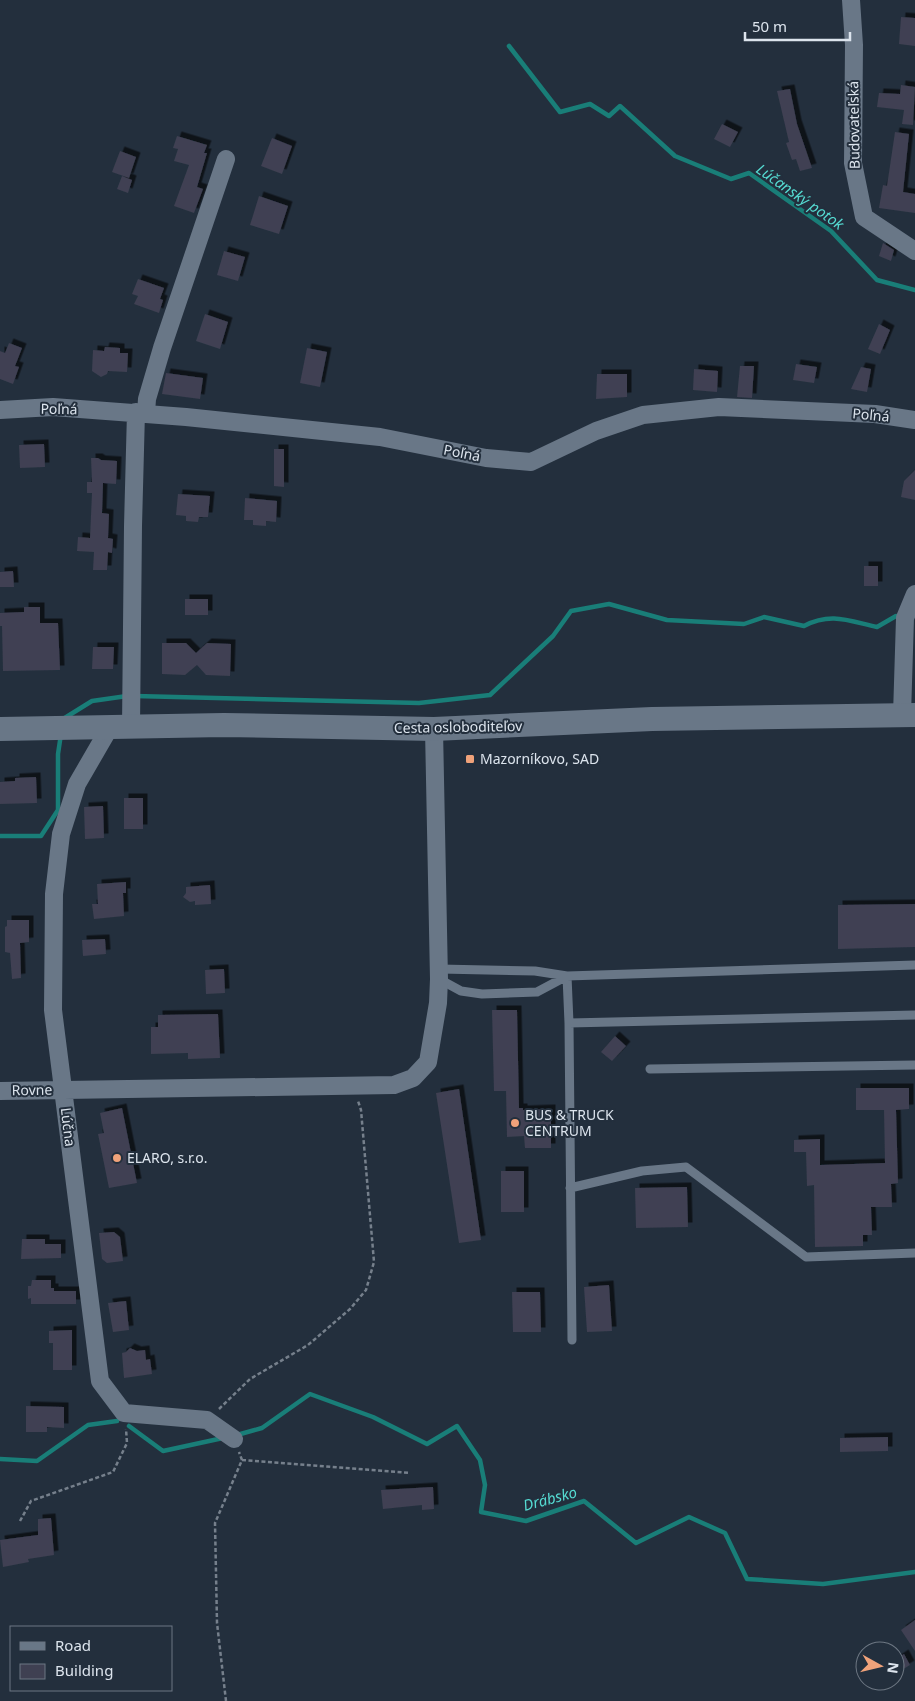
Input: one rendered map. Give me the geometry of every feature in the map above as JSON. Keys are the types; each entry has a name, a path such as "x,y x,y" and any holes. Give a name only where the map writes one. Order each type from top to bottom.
{"main road":[{"name":"Cesta osloboditeľov","path":"0,729 224,725 434,729 652,719 909,715"}],"street":[{"name":"Budovateľská","path":"851,0 854,46 853,163 864,217 915,251"},
{"path":"120,727 141,413 226,159"},
{"name":"Poľná","path":"0,410 53,407 141,413 380,437 486,458 531,462 596,431 643,414 719,407 875,414 915,420"},
{"path":"909,715 910,638 905,618 915,594"},
{"name":"Lúčna","path":"120,727 77,784 61,834 54,894 53,1010 100,1380 124,1413"},
{"name":"Rovne","path":"0,1091 394,1085 413,1078 428,1062 438,1003 434,729"},
{"path":"124,1413 207,1420 234,1439"}],"lane":[{"path":"439,974 535,971 567,976 915,965"},
{"path":"439,974 462,992 482,994 537,992 567,976"},
{"path":"567,976 572,1340"},
{"path":"569,1023 915,1015"},
{"path":"650,1069 915,1065"},
{"path":"570,1188 642,1171 686,1167 806,1257 915,1253"}],"path":[{"path":"207,1420 250,1378 308,1345 350,1309 366,1290 374,1262 361,1110 351,1085"},
{"path":"20,1521 31,1501 113,1472 127,1443 124,1413"},
{"path":"226,1701 217,1623 215,1523 242,1460 234,1439"},
{"path":"242,1460 410,1473"}],"building":[{"path":"901,17 915,18 915,46 899,44"},
{"path":"901,85 915,87 913,125 902,124 904,110 877,107 879,93 900,94"},
{"path":"790,89 797,124 812,168 800,171 796,159 792,160 786,143 789,142 777,91"},
{"path":"722,124 738,132 730,147 714,139"},
{"path":"895,132 909,134 903,192 915,194 915,213 879,208 883,185 887,186"},
{"path":"177,136 207,145 204,153 207,153 197,187 203,189 194,213 174,206 189,165 174,161 178,149 173,148"},
{"path":"272,138 292,146 282,174 261,166"},
{"path":"120,151 136,157 129,178 112,172"},
{"path":"122,176 132,180 128,193 117,189"},
{"path":"259,196 288,206 279,234 250,225"},
{"path":"883,243 894,250 891,261 879,256"},
{"path":"224,251 245,257 238,281 217,275"},
{"path":"138,279 164,288 160,299 163,300 159,313 134,304 138,296 132,294"},
{"path":"205,314 228,322 220,349 196,341"},
{"path":"879,324 890,330 880,354 868,349"},
{"path":"9,343 22,348 15,366 19,367 13,384 0,379 0,351 5,353"},
{"path":"105,347 120,348 120,353 128,353 127,372 108,371 107,374 101,377 92,371 93,350 104,351"},
{"path":"307,348 327,352 320,387 300,383"},
{"path":"796,364 817,367 814,383 793,380"},
{"path":"740,366 754,366 752,398 737,397"},
{"path":"861,367 871,369 867,392 851,389"},
{"path":"694,369 718,371 717,392 693,390"},
{"path":"166,373 203,378 200,399 162,394"},
{"path":"597,374 627,374 627,397 596,399"},
{"path":"44,444 45,467 20,468 19,445"},
{"path":"274,449 284,449 284,487 274,486"},
{"path":"91,458 117,461 116,484 103,483 102,513 109,514 108,538 113,539 112,553 108,552 107,570 93,570 94,552 77,551 78,537 90,538 92,493 87,493 87,482 92,482"},
{"path":"915,470 915,500 901,497 904,481"},
{"path":"178,494 210,496 208,517 199,517 198,522 186,521 186,516 176,515"},
{"path":"245,498 277,501 276,522 266,521 266,526 253,525 253,520 244,520"},
{"path":"864,566 878,566 878,586 864,586"},
{"path":"13,571 14,587 0,587 0,572"},
{"path":"185,599 208,599 208,615 185,615"},
{"path":"24,607 40,607 40,623 58,623 60,670 3,671 0,613 24,612"},
{"path":"162,643 186,643 196,653 207,643 231,644 230,676 206,675 197,665 185,675 162,674"},
{"path":"93,647 114,647 113,669 92,669"},
{"path":"36,777 37,803 0,804 0,782 15,781 15,778"},
{"path":"124,798 143,798 143,829 124,829"},
{"path":"103,806 104,838 85,839 84,807"},
{"path":"126,882 126,893 123,893 124,916 94,919 92,904 98,904 97,884"},
{"path":"210,885 211,904 195,905 195,901 190,902 183,897 186,893 186,887"},
{"path":"915,904 915,947 838,949 838,905"},
{"path":"7,920 29,920 29,942 20,943 21,978 12,979 10,953 5,952 5,927 7,926"},
{"path":"105,939 106,954 83,956 82,940"},
{"path":"224,969 225,993 206,994 205,970"},
{"path":"492,1010 517,1010 519,1108 523,1108 523,1110 551,1109 551,1148 525,1148 524,1136 507,1137 506,1091 494,1091"},
{"path":"218,1014 220,1058 188,1059 188,1053 151,1054 151,1027 158,1027 158,1015"},
{"path":"615,1036 626,1046 612,1061 601,1052"},
{"path":"856,1088 909,1088 909,1109 896,1110 898,1183 891,1184 892,1207 871,1207 872,1235 863,1235 863,1246 815,1247 814,1185 807,1186 806,1152 794,1152 794,1140 820,1139 820,1165 885,1163 884,1110 856,1110"},
{"path":"459,1089 481,1240 459,1243 436,1093"},
{"name":"ELARO, s.r.o.","path":"122,1108 137,1183 109,1188 98,1134 104,1133 100,1113"},
{"path":"501,1171 524,1171 524,1212 501,1212"},
{"path":"687,1187 688,1227 636,1228 635,1188"},
{"path":"114,1232 120,1237 123,1261 107,1263 102,1259 99,1233"},
{"path":"22,1239 45,1239 45,1244 61,1244 61,1258 21,1259"},
{"path":"32,1280 51,1280 51,1288 54,1288 54,1291 76,1291 76,1304 31,1304 31,1298 28,1299 28,1286 31,1286"},
{"path":"609,1285 612,1331 587,1332 584,1287"},
{"path":"512,1292 540,1292 541,1332 513,1332"},
{"path":"126,1301 129,1330 113,1332 108,1303"},
{"path":"72,1330 72,1370 53,1370 53,1343 49,1343 49,1331"},
{"path":"130,1348 137,1351 145,1350 146,1360 150,1359 152,1374 124,1378 122,1353"},
{"path":"26,1406 64,1407 64,1428 47,1427 47,1432 26,1432"},
{"path":"888,1437 888,1451 840,1452 840,1438"},
{"path":"433,1487 434,1509 422,1510 422,1505 383,1509 381,1490"},
{"path":"51,1518 54,1555 28,1559 29,1562 3,1567 0,1540 38,1535 38,1519"},
{"path":"915,1620 915,1651 901,1630"},
{"path":"905,1656 910,1665 905,1668"}],"waterway":[{"name":"Lúčanský potok","path":"509,46 560,112 590,104 609,116 620,106 675,156 731,179 749,173 831,231 877,280 915,290"},
{"path":"135,696 419,703 490,695 553,636 571,611 609,604 667,620 744,624 764,617 804,626 823,619 840,619 877,627 896,616"},
{"path":"63,719 92,701 127,696"},
{"path":"0,836 41,836 58,810 58,754 61,734"},
{"name":"Drábsko","path":"237,1435 262,1428 310,1394 373,1417 427,1444 457,1426 480,1460 485,1485 481,1512 526,1521 584,1501 636,1543 689,1517 725,1533 747,1579 823,1584 915,1572"},
{"name":"Drábsko","path":"0,1459 37,1461 88,1425 117,1421"},
{"name":"Drábsko","path":"129,1426 163,1451 223,1438"}],"place":[{"name":"Mazorníkovo, SAD","path":"470,759"},
{"name":"BUS & TRUCK CENTRUM","path":"515,1123"},
{"name":"ELARO, s.r.o.","path":"117,1158"}]}
